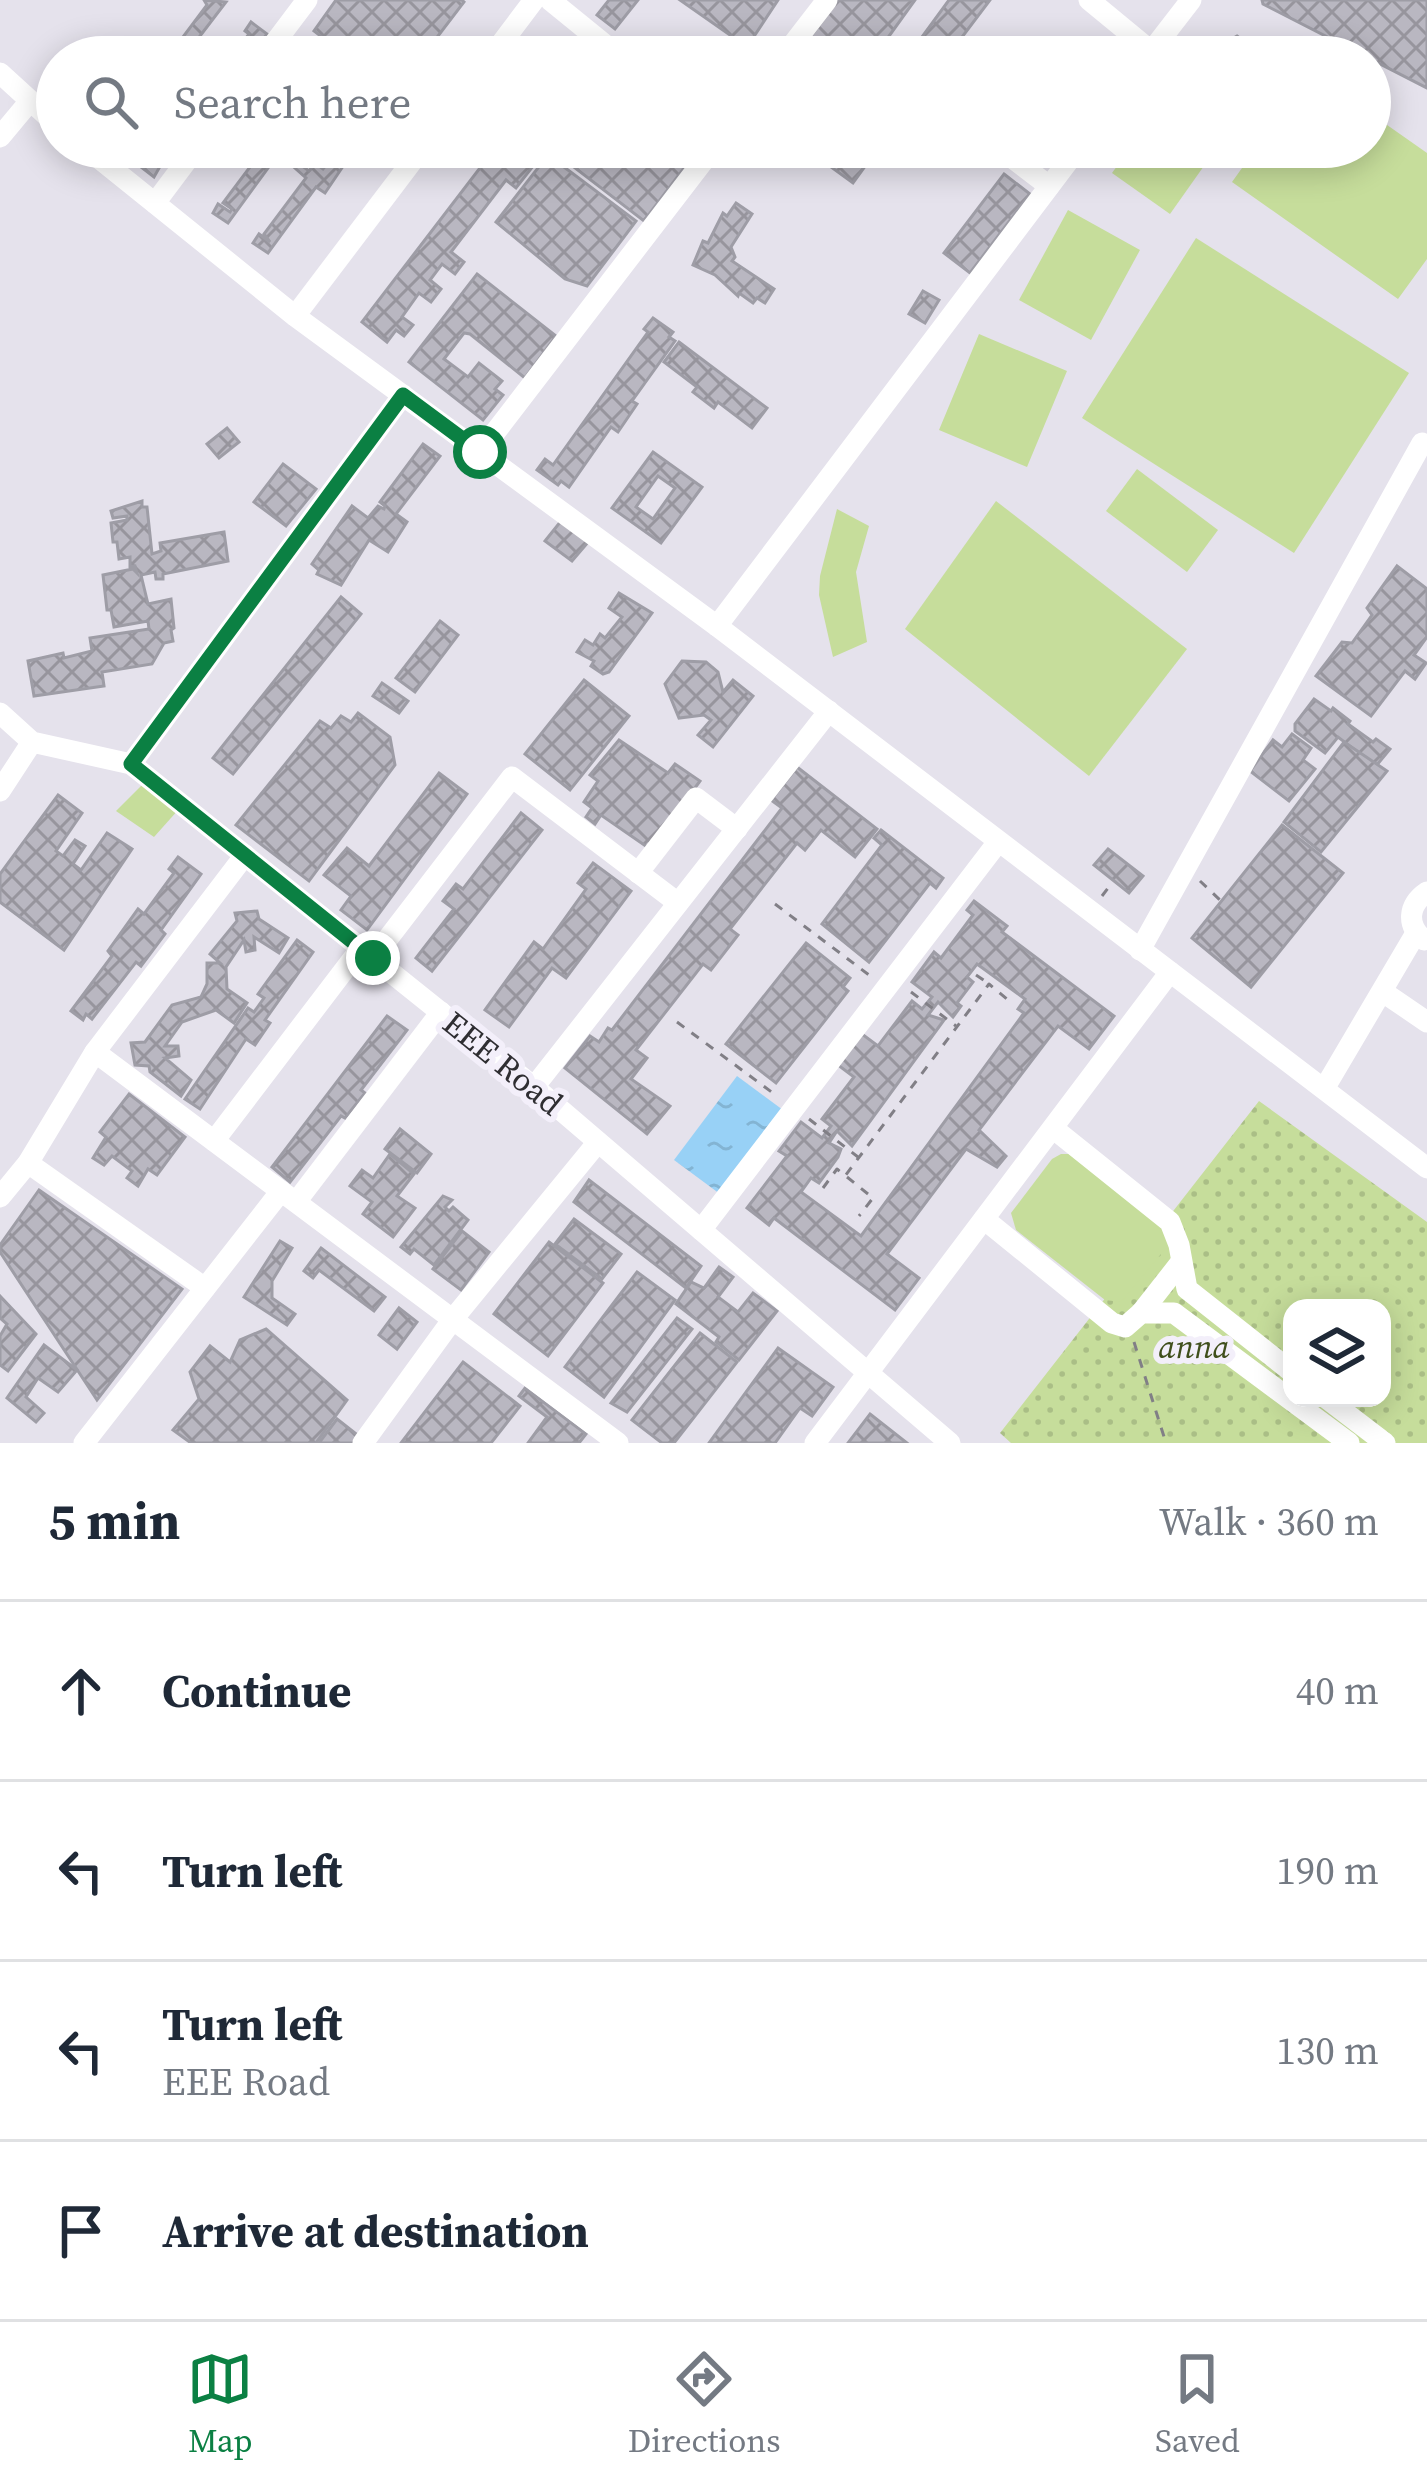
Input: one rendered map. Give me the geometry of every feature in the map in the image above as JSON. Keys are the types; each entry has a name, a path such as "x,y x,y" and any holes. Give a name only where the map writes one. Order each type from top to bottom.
{"street":[{"path":"280,36 307,0"},
{"path":"507,36 534,0"},
{"path":"550,0 594,36"},
{"path":"799,36 827,0"},
{"path":"1089,0 1129,36"},
{"path":"1163,36 1191,0"},
{"path":"0,74 36,106"},
{"path":"0,137 30,101"},
{"path":"111,168 296,316 717,626 1427,1168"},
{"path":"155,203 181,168"},
{"path":"296,316 407,168"},
{"path":"480,452 698,168"},
{"path":"1025,168 1049,186"},
{"path":"717,626 1062,168"},
{"path":"0,713 32,742 131,764 403,395"},
{"path":"1140,950 1422,443"},
{"path":"534,1087 829,711"},
{"path":"0,791 32,742"},
{"name":"EEE Road","path":"131,764 534,1087 950,1443"},
{"path":"214,1141 512,777 679,903"},
{"path":"638,873 696,798 737,829"},
{"path":"700,1230 998,842"},
{"path":"0,1197 28,1163 95,1052 245,856"},
{"path":"1324,1089 1422,938 1411,912 1427,892"},
{"path":"815,1443 1170,973"},
{"path":"1383,992 1427,1022"},
{"path":"85,1443 205,1288 289,1197 440,1012"},
{"path":"95,1052 453,1319 592,1435 619,1443"},
{"path":"1054,1129 1170,1222 1187,1289 1283,1365"},
{"path":"363,1443 453,1319 598,1142"},
{"path":"28,1163 205,1288"},
{"path":"985,1220 1094,1310 1133,1320 1174,1312 1349,1443"},
{"path":"1133,1320 1181,1262"},
{"path":"1338,1407 1385,1443"}],"path":[{"path":"1185,869 1220,900"},
{"path":"775,904 957,1027"},
{"path":"976,975 1012,1004"},
{"path":"845,1176 989,984"},
{"path":"677,1022 859,1158"},
{"path":"823,1188 837,1169 873,1198 859,1216"},
{"path":"1133,1320 1166,1443"}],"green space":[{"path":"1391,128 1427,153 1427,259 1398,299 1232,182 1242,168 1391,168"},
{"path":"1116,168 1203,168 1170,214 1112,173"},
{"path":"1068,210 1140,250 1091,340 1019,300"},
{"path":"1196,238 1409,373 1294,553 1082,418"},
{"path":"979,334 1067,371 1027,467 939,430"},
{"path":"1137,469 1218,530 1187,572 1106,511"},
{"path":"996,501 1187,649 1089,776 905,629"},
{"path":"837,509 869,526 856,572 867,642 833,657 819,595"},
{"path":"144,783 179,809 154,837 116,811"},
{"name":"anna","path":"1259,1101 1427,1222 1427,1443 1011,1443 1000,1433"},
{"path":"1069,1154 1161,1225 1168,1238 1166,1248 1121,1302 1105,1300 1016,1230 1011,1213 1052,1159"}],"water":[{"path":"737,1076 783,1110 720,1194 674,1160"}],"building":[{"path":"204,0 226,2 200,36 184,36 207,5"},
{"path":"336,0 464,2 438,36 321,36 314,31"},
{"path":"609,0 638,0 615,29 597,15"},
{"path":"680,0 778,0 754,36 731,36"},
{"path":"838,0 915,0 889,36 811,36"},
{"path":"949,0 990,0 963,36 923,36"},
{"path":"1262,0 1427,0 1427,88 1391,70 1391,36 1325,36"},
{"path":"251,22 267,34 248,36 245,31"},
{"path":"249,168 268,168 228,223 213,213 218,204 230,212 223,203"},
{"path":"295,168 342,168 325,193 316,187 268,253 253,243 259,234 270,242 264,234 306,178"},
{"path":"480,168 532,168 516,188 506,180 451,252 464,262 455,274 442,264 430,280 441,289 431,302 419,293 402,317 413,325 404,336 396,330 387,342 362,322"},
{"path":"538,168 565,168 636,221 587,286 565,279 496,222"},
{"path":"575,168 684,168 644,221"},
{"path":"832,168 864,168 853,183"},
{"path":"1004,174 1030,194 970,273 944,253"},
{"path":"736,203 752,214 731,247 732,261 774,289 765,303 738,296 715,275 693,265 703,241 708,243 723,213 727,216"},
{"path":"477,274 556,336 525,378 464,333 444,359 468,377 479,363 502,381 495,389 503,395 483,420 409,362"},
{"path":"923,291 939,300 925,323 909,314"},
{"path":"653,318 673,332 669,337 675,341 632,401 637,404 618,432 611,427 569,487 561,481 558,485 537,470 545,459 553,465 648,332 644,329"},
{"path":"679,342 767,408 752,428 718,402 714,408 693,392 697,387 664,362"},
{"path":"227,428 239,442 219,458 207,444"},
{"path":"423,444 440,456 396,514 407,522 388,552 369,540 341,585 317,574 312,564 352,506 368,518 378,506 384,509 380,502"},
{"path":"653,452 702,487 661,543 612,508","holes":["658,476 675,488 653,519 636,507"]},
{"path":"283,464 316,489 286,526 254,502"},
{"path":"142,501 142,507 147,507 152,554 161,551 160,543 224,532 228,561 163,574 163,579 156,579 155,572 141,575 148,604 171,599 173,641 164,643 152,664 102,672 104,686 34,696 28,661 92,651 90,638 149,629 148,621 114,627 103,575 133,569 137,573 135,566 130,567 130,557 119,559 117,542 113,542 111,523 127,520 127,516 113,518 111,511"},
{"path":"561,521 589,541 572,561 545,541"},
{"path":"1397,566 1427,589 1427,637 1414,655 1426,663 1415,679 1405,671 1371,716 1316,676 1342,642 1352,643 1372,615 1367,608"},
{"path":"619,593 652,613 603,674 591,666 594,661 577,652 585,640 593,645 600,634 605,638 622,617 609,608"},
{"path":"341,597 361,614 233,774 213,758"},
{"path":"440,621 458,635 415,692 396,678"},
{"path":"682,661 706,662 718,672 723,692 733,680 753,696 713,747 698,735 711,720 704,715 679,718 665,684"},
{"path":"584,680 629,716 570,790 525,754"},
{"path":"382,683 408,701 399,713 373,696"},
{"path":"1314,699 1390,749 1376,766 1338,737 1325,753 1295,731"},
{"path":"358,713 390,737 395,765 309,881 236,825 320,721 331,728 341,716 351,722"},
{"path":"1292,734 1311,748 1303,760 1315,769 1289,801 1250,771 1273,740 1282,747"},
{"path":"619,740 668,773 675,764 700,781 650,849 601,815 595,824 586,817 592,808 584,802 598,781 590,775"},
{"path":"1344,742 1387,771 1321,852 1284,822"},
{"path":"797,767 877,829 855,857 821,830 805,850 797,843 730,929 738,935 711,970 703,964 636,1050 647,1058 631,1079 670,1106 647,1134 565,1068 590,1036 599,1042 608,1028 612,1030 782,808 771,800"},
{"path":"439,773 467,794 367,930 341,910 351,896 324,875 347,848 369,866"},
{"path":"58,795 82,813 56,851 63,856 75,840 85,846 73,864 81,870 107,833 132,849 64,950 0,902 0,874"},
{"path":"521,813 542,830 432,971 416,958 454,909 443,901 456,884 463,889"},
{"path":"1282,825 1343,873 1251,987 1192,938"},
{"path":"881,830 943,878 936,888 930,883 869,962 822,924 882,845 874,838"},
{"path":"1108,849 1143,876 1129,893 1094,865"},
{"path":"178,857 201,874 141,966 136,962 92,1019 86,1014 83,1020 71,1011 112,956 108,951 138,909 144,914 174,873 169,869"},
{"path":"593,863 631,891 566,978 552,968 509,1027 485,1010 534,942 543,949 586,889 578,883"},
{"path":"974,901 1007,926 1002,932 1114,1016 1089,1049 1058,1026 979,1130 1006,1156 997,1167 966,1149 887,1254 919,1278 895,1310 774,1218 769,1225 747,1208 787,1156 779,1151 801,1122 822,1138 831,1126 822,1119 854,1077 838,1065 862,1034 878,1046 912,1001 922,1009 932,997 912,982 934,952 941,958 973,915 967,910","holes":["977,964 1025,999 1018,1009 1024,1013 861,1236 801,1192 811,1178 819,1183 838,1157 841,1149 829,1143 837,1131 852,1146 944,1020 928,1015 938,1002 953,1017 973,982 967,977"]},
{"path":"257,911 259,919 288,938 279,953 254,937 255,950 246,952 244,940 226,967 227,989 247,1003 234,1023 216,1010 182,1022 165,1046 178,1046 179,1056 165,1058 191,1080 181,1096 150,1072 149,1066 135,1065 131,1043 145,1042 172,1005 201,997 207,984 207,963 220,963 210,954 237,921 235,913"},
{"path":"297,940 313,952 265,1020 270,1023 255,1045 246,1039 200,1109 185,1099 248,1008 254,1012 264,998 258,994"},
{"path":"806,943 850,978 843,987 848,991 776,1083 726,1044"},
{"path":"387,1016 407,1030 361,1090 365,1093 290,1182 272,1167"},
{"path":"129,1094 185,1137 157,1175 148,1169 138,1186 127,1178 132,1171 112,1156 104,1165 93,1158 106,1137 100,1132"},
{"path":"400,1129 431,1154 417,1173 385,1149"},
{"path":"390,1154 414,1174 397,1196 415,1208 393,1237 363,1214 372,1202 350,1186 362,1170 373,1178"},
{"path":"589,1180 701,1266 686,1288 574,1202"},
{"path":"39,1190 182,1289 97,1400 0,1252 0,1245"},
{"path":"443,1196 452,1200 445,1207 449,1211 453,1207 468,1220 434,1265 414,1249 410,1254 401,1247"},
{"path":"574,1219 621,1254 602,1279 555,1244"},
{"path":"462,1231 489,1252 461,1290 433,1269"},
{"path":"280,1241 292,1248 272,1281 272,1298 295,1314 287,1325 244,1297"},
{"path":"549,1242 603,1283 548,1356 494,1314"},
{"path":"321,1248 385,1297 374,1311 319,1270 313,1278 304,1271"},
{"path":"719,1267 733,1277 718,1297 738,1312 753,1293 777,1311 739,1360 716,1342 719,1337 676,1304 691,1282 704,1288"},
{"path":"637,1272 675,1300 604,1397 565,1367"},
{"path":"0,1296 36,1334 8,1371 0,1365 0,1336 7,1324 0,1318"},
{"path":"399,1308 417,1322 397,1349 379,1335"},
{"path":"677,1318 692,1329 627,1412 611,1403"},
{"path":"266,1329 347,1400 316,1443 191,1443 173,1430 199,1399 190,1372 210,1346 230,1362 240,1340"},
{"path":"700,1333 737,1362 674,1443 662,1443 632,1420"},
{"path":"44,1345 77,1370 58,1392 38,1378 26,1397 44,1413 36,1422 7,1398"},
{"path":"778,1348 833,1387 812,1416 800,1408 775,1443 709,1443"},
{"path":"463,1362 520,1406 491,1443 401,1443"},
{"path":"525,1388 586,1434 579,1443 528,1443 547,1417 519,1396"},
{"path":"870,1414 907,1443 848,1443"},
{"path":"337,1419 365,1441 319,1443"}],"route":[{"path":"373,958 131,764 403,395 480,452"}]}
